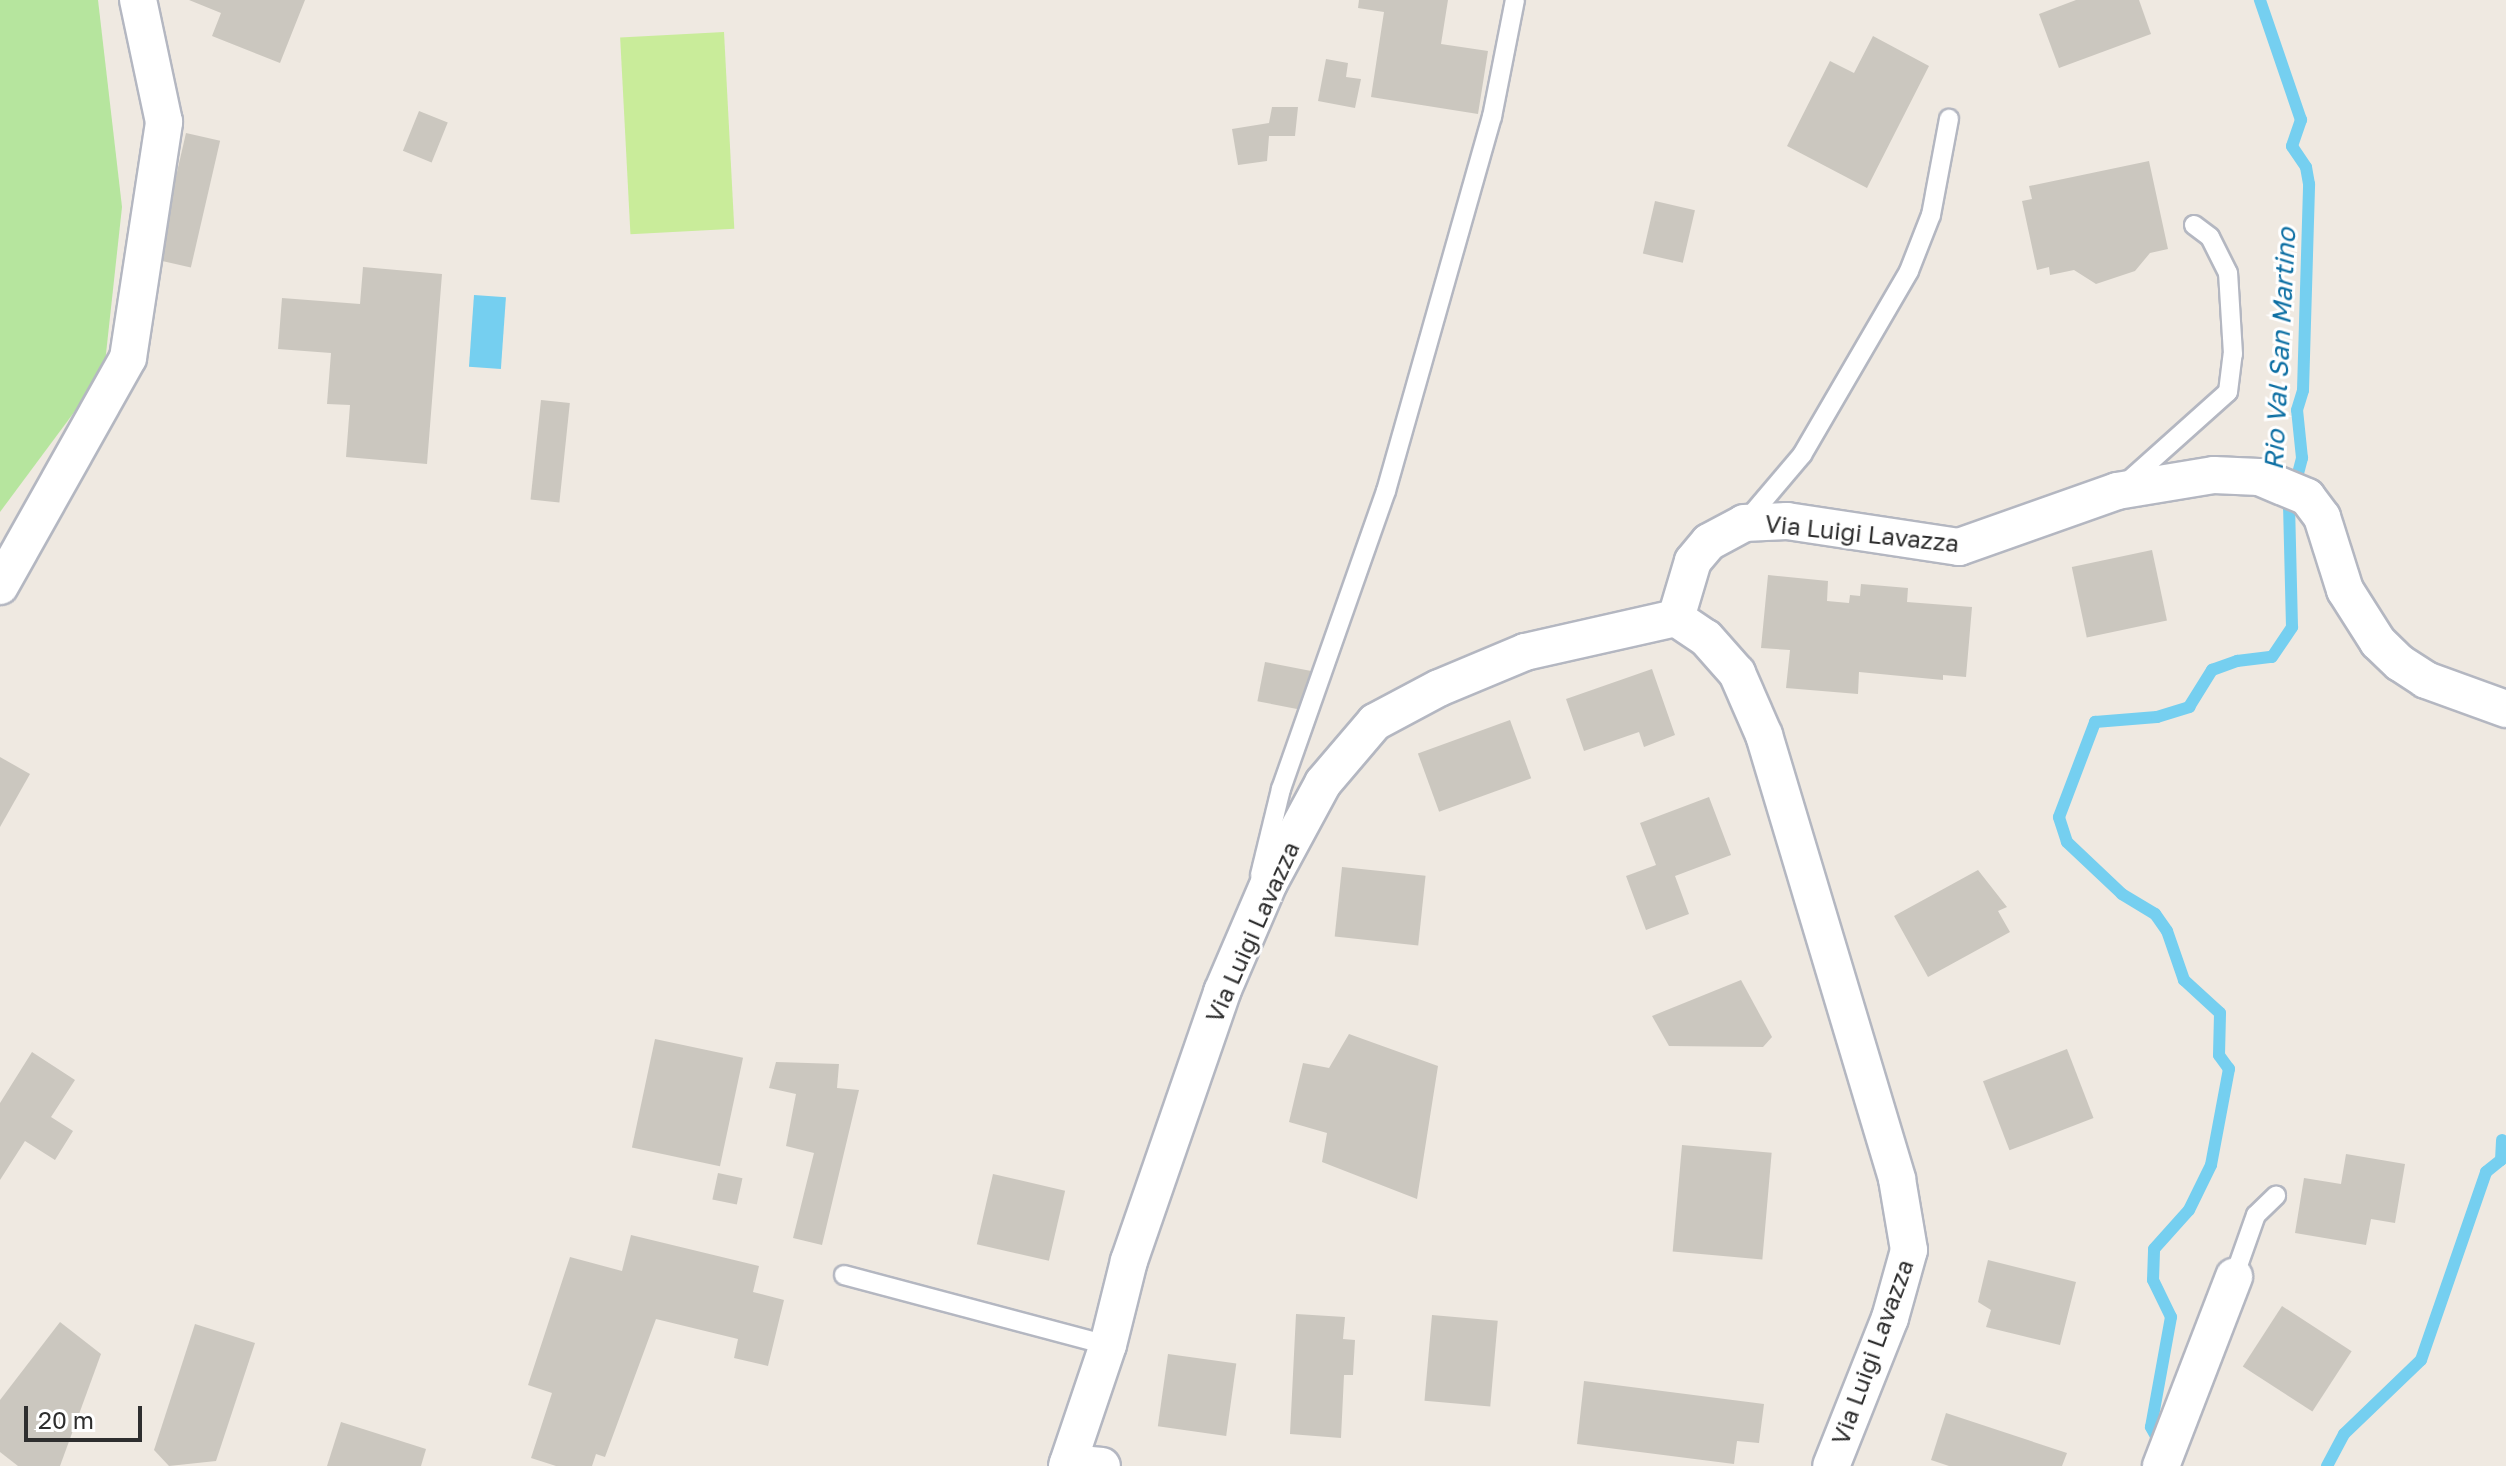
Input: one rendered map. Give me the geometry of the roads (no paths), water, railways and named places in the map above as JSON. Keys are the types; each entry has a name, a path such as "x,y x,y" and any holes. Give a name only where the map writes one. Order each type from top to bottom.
{"street":[{"path":"0,586 128,358 164,122 138,0"},
{"name":"Via Luigi Lavazza","path":"1676,618 1693,561 1709,542 1744,523 1787,521 1959,547 2117,491 2214,475 2294,490 2322,517 2345,590 2378,642 2426,680 2506,709"},
{"name":"Via Luigi Lavazza","path":"1079,1465 1129,1261 1243,944 1323,783 1375,722 1525,652 1676,618 1706,638 1737,673 1764,735 1897,1179 1909,1250 1890,1318 1831,1466"},
{"path":"2164,1459 2234,1277"}],"lane":[{"path":"1243,944 1281,789 1386,491 1492,117 1515,0"},
{"path":"1744,523 1802,455 1909,271 1931,215 1949,119"},
{"path":"2117,491 2228,392 2233,354 2228,273 2210,237 2194,225"},
{"path":"2234,1277 2256,1215 2276,1196"},
{"path":"844,1275 1108,1345"}],"water":[{"path":"474,295 506,297 501,369 469,367"}],"waterway":[{"name":"Rio Val San Martino","path":"2162,1447 2151,1427 2171,1317 2153,1280 2154,1249 2189,1210 2211,1165 2229,1069 2219,1055 2220,1013 2184,980 2167,931 2155,914 2122,894 2067,842 2059,817 2095,722 2157,717 2189,707 2212,670 2237,661 2272,657 2292,627 2289,508 2302,458 2297,410 2303,390 2309,184 2306,167 2292,146 2301,120 2260,0"},
{"path":"2327,1466 2344,1434 2421,1360 2486,1172 2501,1160 2502,1140"}]}
